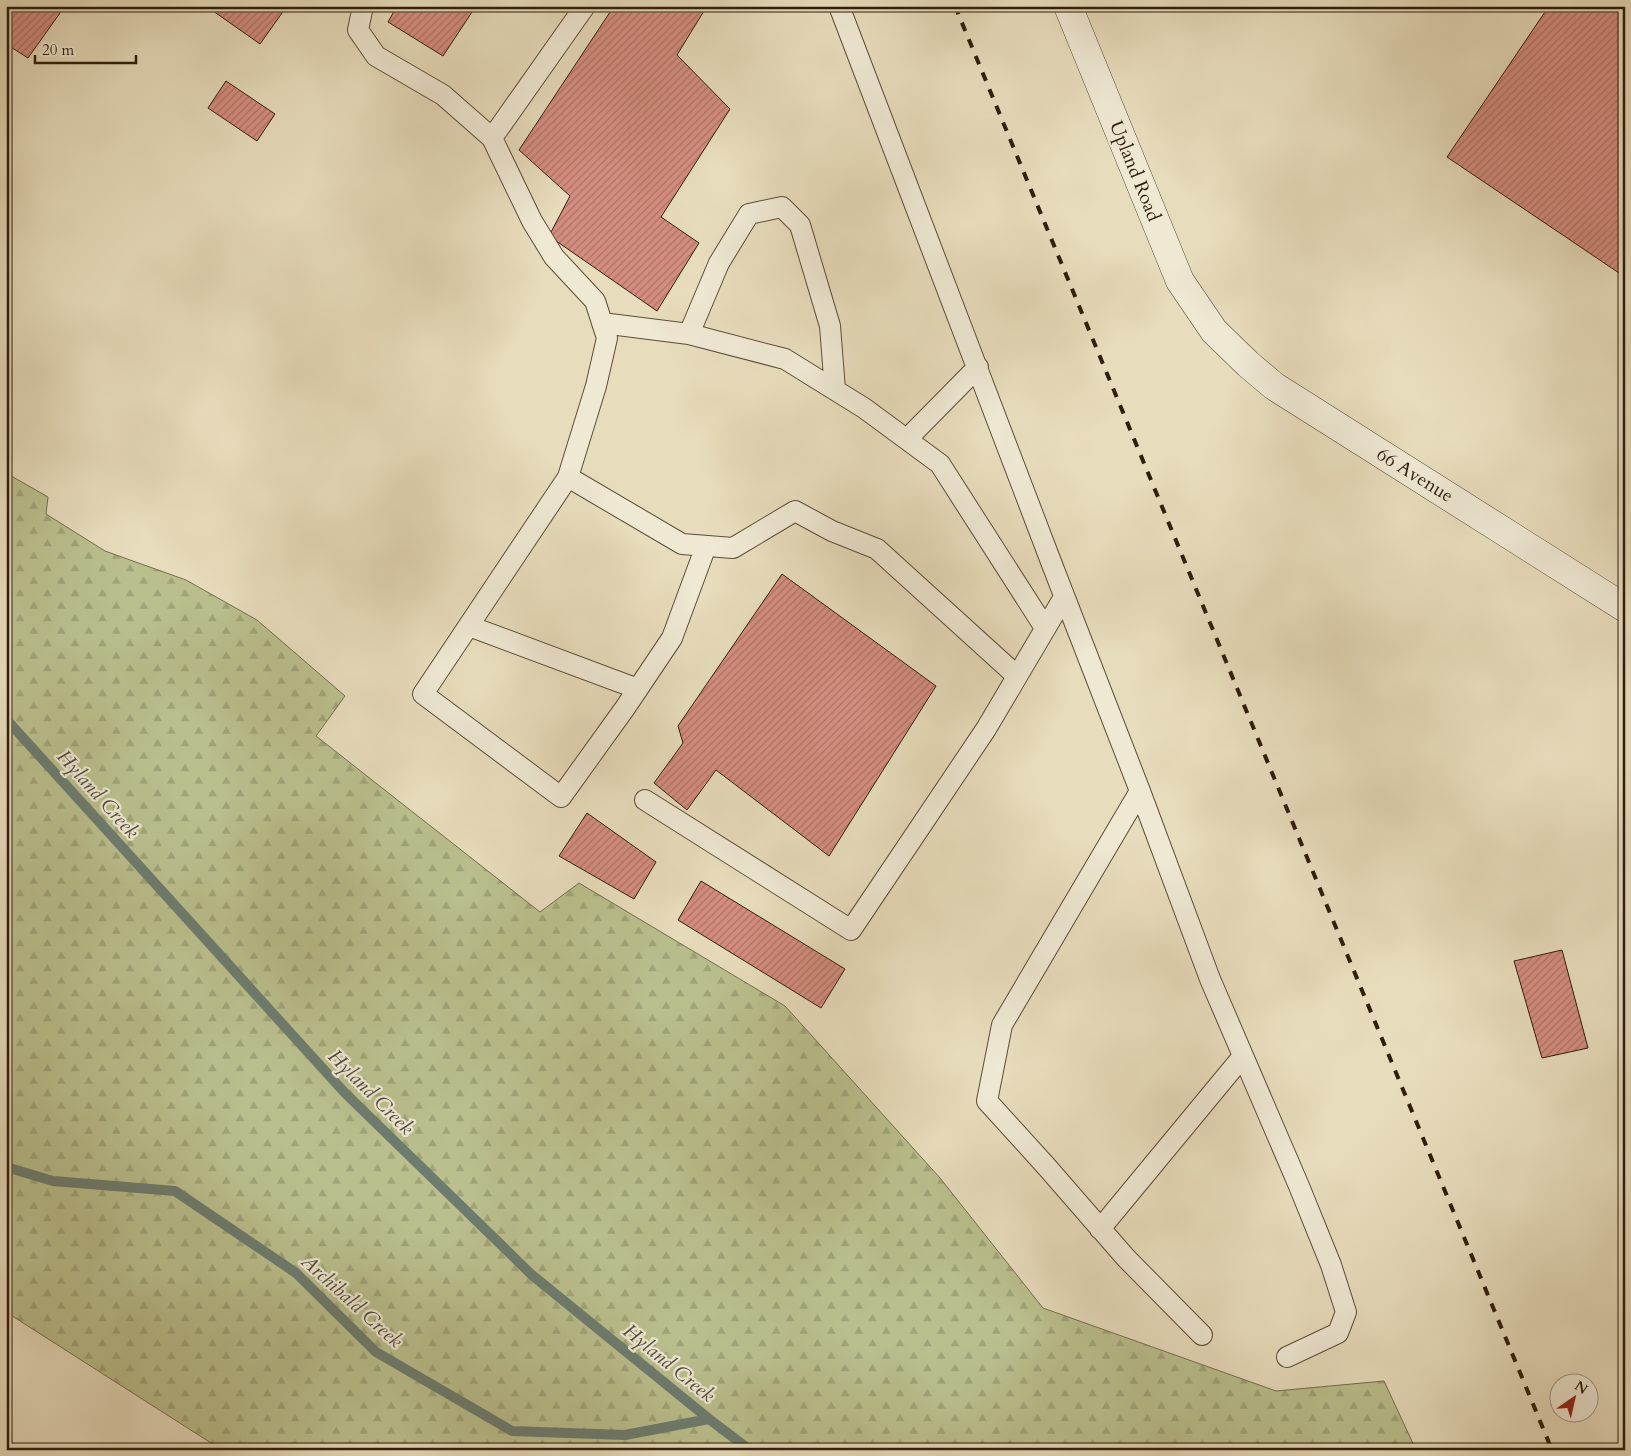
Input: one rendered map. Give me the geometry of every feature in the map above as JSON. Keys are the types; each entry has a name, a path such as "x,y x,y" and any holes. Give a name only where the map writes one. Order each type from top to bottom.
{"street":[{"name":"Upland Road","path":"1068,6 1180,281 1214,330"},
{"name":"66 Avenue","path":"1214,330 1248,364 1274,386 1625,608"}],"lane":[{"path":"363,6 358,30 376,56 443,95 492,138 532,221 554,257 594,301 607,338 596,386 568,476 423,694 561,797 672,638 706,546"},
{"path":"492,138 585,6"},
{"path":"840,6 1210,978 1331,1265 1346,1312 1338,1333 1287,1357"},
{"path":"689,334 719,263 749,214 782,207 800,225 830,326 835,390"},
{"path":"602,323 689,334 786,360 864,408 940,464 1046,628"},
{"path":"907,439 978,367"},
{"path":"568,476 682,544 733,548 795,511 832,531 877,549 1017,676"},
{"path":"645,800 851,930 986,729 1064,597"},
{"path":"469,626 638,689"},
{"path":"1140,791 1002,1025 987,1101 1126,1258 1202,1335"},
{"path":"1100,1229 1243,1056"}],"green space":[{"path":"6,473 48,497 46,514 105,551 186,580 257,620 345,696 316,736 540,912 579,883 785,1006 940,1178 1043,1308 1276,1391 1384,1381 1416,1450 222,1450 6,1312"}],"building":[{"path":"6,6 65,6 28,58 6,44"},
{"path":"206,6 287,6 260,44"},
{"path":"397,6 476,6 443,56 388,22"},
{"path":"614,6 707,6 677,55 730,109 661,217 699,243 657,311 549,236 570,196 519,150"},
{"path":"1549,6 1625,6 1625,277 1447,157"},
{"path":"226,81 275,114 257,141 208,108"},
{"path":"782,574 936,686 829,856 716,770 687,810 654,783 683,743 678,726"},
{"path":"587,813 656,862 634,899 559,856"},
{"path":"701,881 845,969 821,1008 678,920"},
{"path":"1562,950 1588,1048 1542,1058 1514,961"}],"waterway":[{"name":"Hyland Creek","path":"6,719 345,1093 532,1275 750,1450"},
{"name":"Archibald Creek","path":"6,1167 53,1181 175,1191 296,1273 376,1352 512,1431 625,1435 709,1419"}],"railway":[{"path":"955,6 1552,1450"}]}
